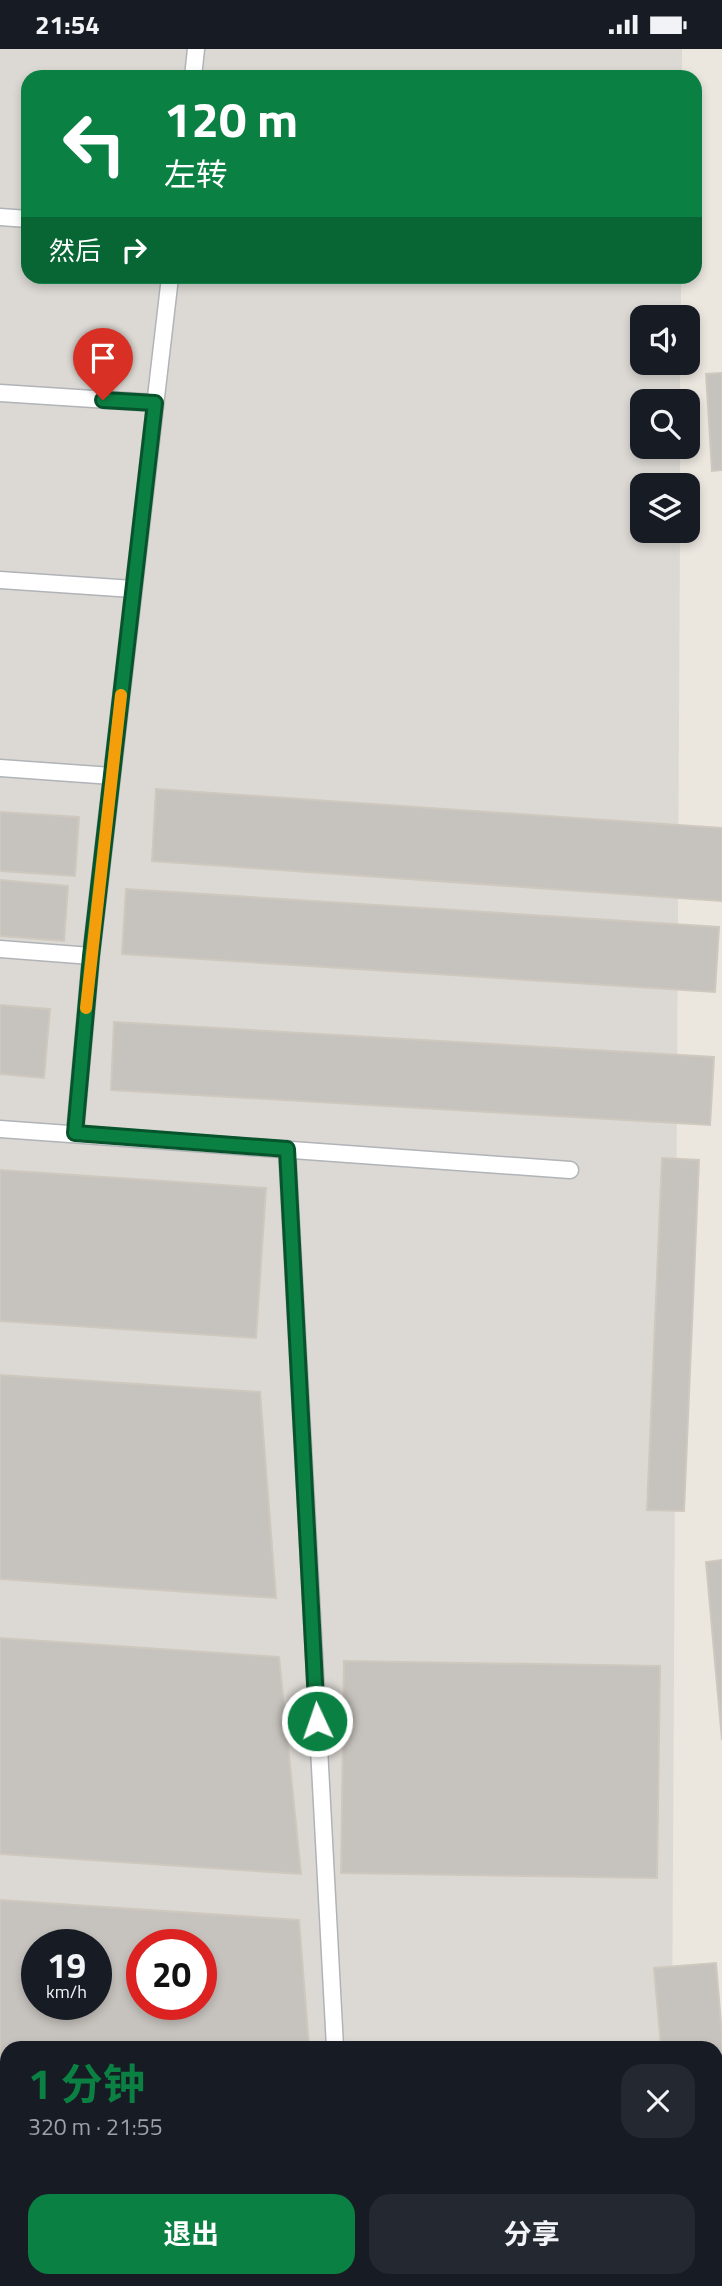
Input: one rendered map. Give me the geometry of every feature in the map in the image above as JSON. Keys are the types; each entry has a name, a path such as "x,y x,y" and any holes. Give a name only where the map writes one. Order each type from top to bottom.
{"lane":[{"path":"194,70 196,49"},
{"path":"0,217 21,218"},
{"path":"75,1133 91,956 169,284"},
{"path":"0,393 155,403"},
{"path":"0,580 133,589"},
{"path":"0,768 112,776"},
{"path":"0,949 91,956"},
{"path":"0,1129 570,1170"},
{"path":"287,1149 335,2041"}],"shaded area":[{"path":"0,49 682,49 682,70 21,70 21,284 681,284 681,305 630,305 630,375 680,375 680,389 630,389 630,459 680,459 680,473 630,473 630,543 680,543 672,2041 0,2041"}],"building":[{"path":"722,373 722,470 712,471 706,374"},
{"path":"156,789 722,828 722,901 152,861"},
{"path":"0,812 79,817 75,876 0,871"},
{"path":"0,880 68,886 64,941 0,936"},
{"path":"126,889 719,927 715,992 122,954"},
{"path":"0,1005 50,1009 44,1078 0,1074"},
{"path":"114,1022 714,1057 710,1125 111,1090"},
{"path":"662,1158 699,1160 684,1511 647,1510"},
{"path":"0,1170 266,1188 256,1338 0,1321"},
{"path":"0,1375 260,1392 276,1598 0,1579"},
{"path":"722,1560 722,1740 706,1562"},
{"path":"0,1638 279,1657 301,1874 0,1854"},
{"path":"344,1661 660,1666 657,1878 341,1873"},
{"path":"0,1900 299,1920 309,2041 0,2041"},
{"path":"716,1963 722,2041 660,2041 654,1968"}],"slow traffic":[{"path":"86,1008 121,695"}],"route":[{"path":"103,400 155,403 91,956 75,1133 287,1149 317,1721"}]}
